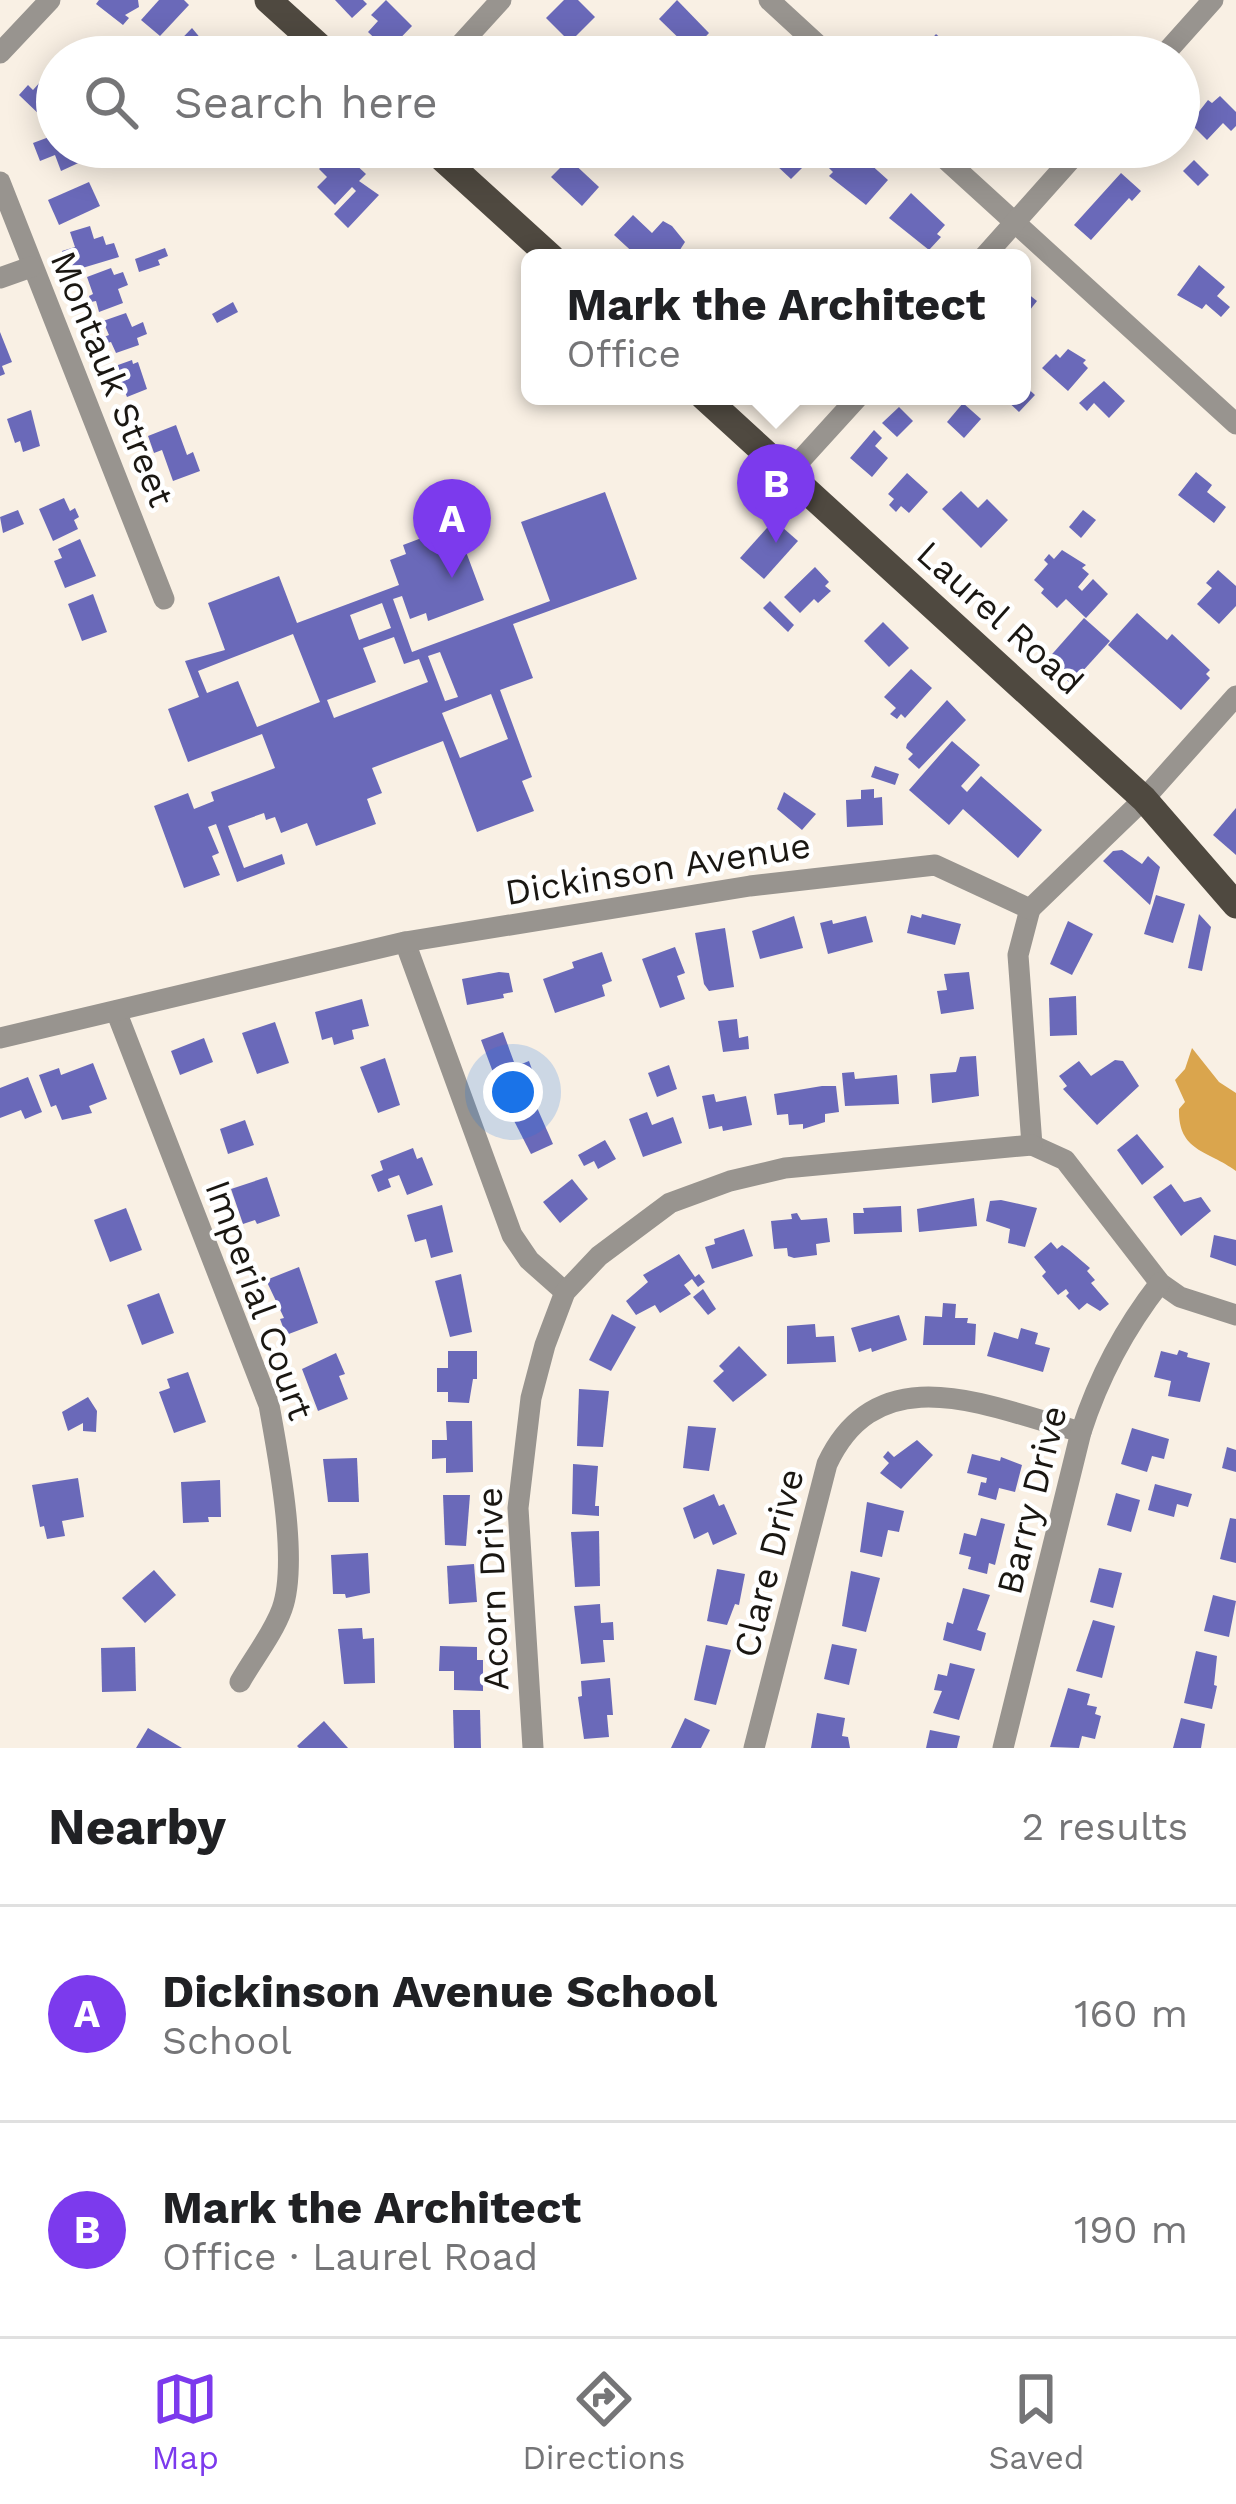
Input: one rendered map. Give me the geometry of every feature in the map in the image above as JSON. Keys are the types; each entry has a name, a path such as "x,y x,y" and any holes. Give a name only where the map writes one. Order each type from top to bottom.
{"main road":[{"path":"268,0 308,36"},
{"path":"453,168 542,249"},
{"name":"Laurel Road","path":"713,405 1144,799 1236,905"}],"street":[{"path":"0,53 50,0"},
{"path":"468,36 501,0"},
{"path":"769,0 809,36"},
{"path":"1181,36 1213,0"},
{"path":"956,168 1236,424"},
{"path":"991,249 1063,168"},
{"name":"Montauk Street","path":"0,182 164,599"},
{"path":"0,278 31,267"},
{"path":"788,474 851,405"},
{"path":"1236,696 1144,799 1030,910 1018,955 1032,1145 1065,1160 1160,1283 1180,1297 1236,1316"},
{"name":"Dickinson Avenue","path":"0,1038 405,942 750,886 934,865 1030,910"},
{"path":"405,942 512,1235 529,1260 565,1292"},
{"name":"Imperial Court","path":"116,1011 272,1424 287,1552 283,1607 240,1682"},
{"name":"Acorn Drive","path":"533,1748 518,1508 531,1398 565,1292 599,1256 670,1203 730,1181 785,1168 1032,1145"},
{"name":"Barry Drive","path":"1003,1748 1097,1382 1130,1322 1160,1283"},
{"name":"Clare Drive","path":"754,1748 827,1463 842,1433 894,1399 927,1394 1081,1432"}],"shaded area":[{"path":"1192,1048 1219,1082 1236,1093 1236,1171 1189,1142 1180,1123 1179,1109 1185,1102 1175,1080 1185,1069"}],"building":[{"path":"99,0 138,0 139,7 125,15 129,18 123,25 96,4"},
{"path":"159,0 184,0 189,5 160,36 141,20"},
{"path":"335,0 363,0 367,4 352,18"},
{"path":"386,0 412,26 402,36 372,36 368,32 378,21 371,15"},
{"path":"564,0 578,0 595,17 576,36 564,36 546,18"},
{"path":"677,0 709,33 677,36 659,19"},
{"path":"28,85 33,90 36,87 36,111 19,95"},
{"path":"1220,96 1236,112 1236,126 1231,131 1223,123 1207,140 1200,133 1200,110 1208,100 1212,103"},
{"path":"1200,166 1209,175 1198,186 1183,171"},
{"path":"360,168 366,174 359,181 379,195 348,228 334,214 356,191 352,187 335,205 317,187 327,177 319,169"},
{"path":"560,168 579,168 599,187 582,206 551,177"},
{"path":"779,168 802,168 791,179"},
{"path":"829,168 875,168 888,180 866,205 829,176 833,172"},
{"path":"1121,173 1141,191 1091,240 1074,225"},
{"path":"89,182 100,206 59,225 48,200"},
{"path":"911,193 945,225 937,234 941,237 928,249 889,218"},
{"path":"633,215 652,233 663,221 685,242 680,249 629,249 614,235"},
{"path":"90,226 94,239 103,236 106,245 114,243 119,257 69,272 62,251 75,247 70,232"},
{"path":"165,248 168,256 158,260 160,265 139,272 135,259"},
{"path":"1199,265 1225,287 1217,296 1230,307 1221,317 1206,304 1202,309 1177,295"},
{"path":"111,268 114,275 123,272 128,285 118,289 123,303 99,312 96,301 91,302 87,277"},
{"path":"233,302 238,312 217,323 212,314"},
{"path":"126,313 132,327 143,322 147,334 137,338 139,345 116,353 104,337 109,335 103,321"},
{"path":"0,332 12,362 2,366 5,374 0,376"},
{"path":"1068,349 1086,360 1083,363 1088,368 1068,391 1042,368"},
{"path":"132,360 138,362 147,389 127,397 116,370"},
{"path":"1104,381 1125,401 1109,418 1094,403 1087,411 1079,403"},
{"path":"961,405 981,419 964,438 947,422"},
{"path":"899,407 913,421 897,437 882,423"},
{"path":"31,410 40,446 23,452 7,419"},
{"path":"176,425 187,455 193,452 200,471 173,481 162,450 154,453 148,436"},
{"path":"874,430 882,438 875,446 888,458 872,477 850,458"},
{"path":"1196,472 1212,485 1207,492 1226,507 1214,523 1178,495"},
{"path":"907,473 928,492 909,513 901,506 896,512 888,494"},
{"path":"961,491 978,508 987,499 1008,520 981,548 942,509"},
{"path":"605,492 637,579 513,624 533,678 500,690 532,777 522,781 534,811 477,832 443,741 372,768 382,793 367,799 376,824 316,846 307,823 281,833 275,817 266,820 264,813 228,826 244,868 282,854 285,864 237,882 216,824 208,827 219,853 212,856 220,875 184,888 154,806 188,793 194,809 214,801 211,792 275,768 262,734 188,762 168,709 199,697 185,661 225,650 208,603 279,576 297,623 399,585 390,560 406,554 403,545 456,525 484,600 428,621 426,613 410,619 402,596 393,599 412,652 550,601 521,522","holes":["382,603 391,628 359,640 350,615","293,634 320,702 257,727 238,681 207,693 198,671","394,637 404,664 419,659 428,682 334,718 327,700 376,682 363,648","440,652 458,697 445,701 428,656","491,694 508,739 460,758 442,713"]},
{"path":"64,498 70,511 75,508 78,529 53,541 39,509"},
{"path":"18,510 24,524 3,533 0,517"},
{"path":"1083,510 1096,520 1081,538 1069,527"},
{"path":"774,520 798,541 764,579 740,558"},
{"path":"80,539 96,576 65,588 54,561 62,558 58,549"},
{"path":"1062,550 1086,565 1082,568 1089,574 1078,587 1082,591 1093,579 1108,594 1086,618 1066,599 1057,608 1034,580 1048,564 1044,560 1049,554 1054,559"},
{"path":"815,567 831,591 800,613 784,597"},
{"path":"1218,570 1236,586 1236,606 1219,624 1197,604 1212,588 1206,583"},
{"path":"93,594 107,632 82,641 68,604"},
{"path":"770,601 794,625 788,632 763,608"},
{"path":"1137,613 1167,640 1172,634 1210,670 1206,674 1210,678 1181,710 1108,645"},
{"path":"1084,618 1110,641 1071,684 1046,661"},
{"path":"883,622 909,648 889,667 864,641"},
{"path":"911,669 932,688 905,718 901,714 897,719 890,714 896,708 884,697"},
{"path":"947,700 966,720 919,769 908,759 913,754 907,744"},
{"path":"952,741 980,765 961,786 967,792 981,776 1042,830 1018,858 963,809 949,825 909,790"},
{"path":"875,766 899,774 895,785 871,777"},
{"path":"874,789 874,798 882,797 883,825 847,827 846,800 861,799 861,790"},
{"path":"784,792 816,814 802,830 777,809"},
{"path":"1236,808 1236,855 1213,835"},
{"path":"1122,850 1142,864 1148,856 1160,867 1150,905 1103,861 1113,851"},
{"path":"1156,895 1185,904 1173,943 1144,934"},
{"path":"922,914 961,924 955,945 907,933 911,915 921,918"},
{"path":"1199,914 1211,927 1202,971 1188,968"},
{"path":"794,916 803,948 760,959 752,931"},
{"path":"866,916 873,942 828,954 820,923"},
{"path":"1068,921 1093,934 1072,975 1050,964"},
{"path":"725,928 734,987 709,991 695,933"},
{"path":"675,947 685,973 677,976 685,999 660,1008 642,959"},
{"path":"602,952 612,981 602,985 605,996 555,1013 543,979"},
{"path":"969,972 974,1009 941,1014 937,991 947,990 944,974"},
{"path":"509,973 513,992 467,1005 462,979"},
{"path":"1076,996 1077,1035 1050,1036 1049,998"},
{"path":"362,999 369,1026 352,1030 354,1039 334,1045 332,1037 322,1040 315,1012"},
{"path":"737,1019 739,1038 748,1036 749,1049 723,1052 718,1021"},
{"path":"275,1022 289,1063 257,1074 242,1033"},
{"path":"503,1032 514,1062 529,1061 534,1075 513,1084 507,1071 494,1075 481,1040"},
{"path":"204,1038 213,1062 180,1075 171,1051"},
{"path":"976,1056 979,1096 932,1103 930,1074 956,1072 960,1057"},
{"path":"385,1058 400,1105 378,1113 360,1067"},
{"path":"1115,1060 1123,1061 1139,1086 1097,1125 1063,1089 1067,1086 1059,1076 1079,1061 1091,1076"},
{"path":"93,1063 107,1099 89,1106 92,1113 62,1120 56,1105 51,1107 39,1075 59,1068 61,1075"},
{"path":"669,1065 677,1089 657,1097 648,1073"},
{"path":"854,1072 855,1079 897,1075 899,1104 845,1106 842,1073"},
{"path":"28,1077 42,1112 25,1119 21,1110 0,1118 0,1088"},
{"path":"836,1086 839,1112 825,1114 825,1122 803,1129 803,1124 789,1125 788,1114 777,1115 774,1094"},
{"path":"531,1094 553,1144 531,1154 506,1105"},
{"path":"714,1094 716,1102 746,1096 752,1125 709,1129 702,1096"},
{"path":"647,1112 652,1125 673,1117 682,1143 643,1157 629,1119"},
{"path":"245,1120 254,1145 228,1154 220,1129"},
{"path":"1137,1134 1164,1167 1142,1185 1117,1150"},
{"path":"605,1140 616,1159 598,1169 594,1161 584,1166 578,1155"},
{"path":"413,1148 417,1159 422,1157 433,1185 407,1195 399,1175 388,1179 391,1187 378,1192 371,1175 383,1170 380,1161"},
{"path":"267,1177 280,1216 243,1224 231,1189"},
{"path":"572,1179 588,1199 560,1223 543,1202"},
{"path":"1171,1184 1184,1202 1201,1197 1211,1211 1181,1236 1153,1197"},
{"path":"974,1198 977,1226 919,1232 917,1209"},
{"path":"990,1201 1037,1208 1025,1247 1008,1243 1010,1229 986,1221"},
{"path":"442,1205 453,1252 431,1258 426,1239 415,1242 407,1215"},
{"path":"901,1206 902,1232 854,1234 853,1213"},
{"path":"126,1208 142,1250 110,1262 94,1220"},
{"path":"797,1213 801,1220 827,1218 830,1242 816,1244 817,1255 794,1258 788,1256 787,1248 774,1249 771,1221 792,1219 791,1214"},
{"path":"744,1229 753,1256 712,1269 705,1247"},
{"path":"1214,1235 1236,1240 1236,1266 1210,1257"},
{"path":"1051,1242 1057,1249 1062,1245 1090,1268 1087,1271 1095,1280 1091,1283 1109,1304 1100,1311 1087,1303 1079,1310 1066,1296 1066,1289 1058,1295 1034,1257"},
{"path":"679,1254 695,1277 699,1274 705,1282 698,1287 692,1279 684,1285 691,1294 660,1313 655,1305 636,1315 626,1301 648,1282 643,1275"},
{"path":"299,1267 318,1323 286,1335 280,1319 284,1318 266,1280"},
{"path":"461,1274 472,1332 450,1337 435,1281"},
{"path":"703,1289 716,1309 708,1315 693,1297"},
{"path":"159,1293 174,1333 142,1345 127,1305"},
{"path":"943,1303 956,1304 955,1318 976,1324 975,1345 923,1345 925,1316 942,1317"},
{"path":"612,1314 636,1327 611,1371 589,1360"},
{"path":"899,1315 907,1340 859,1352 851,1328"},
{"path":"815,1324 816,1337 834,1336 836,1362 787,1364 787,1326"},
{"path":"1021,1328 1038,1333 1035,1344 1050,1348 1043,1372 987,1356 994,1332 1018,1339"},
{"path":"739,1346 767,1375 733,1402 713,1381 724,1371 719,1366"},
{"path":"1179,1350 1210,1363 1200,1402 1168,1396 1171,1381 1154,1377 1161,1351 1177,1355"},
{"path":"448,1351 477,1351 477,1379 473,1379 469,1403 448,1402 448,1392 437,1392 437,1368 448,1368"},
{"path":"336,1353 348,1399 318,1411 302,1369"},
{"path":"188,1372 206,1422 174,1433 159,1392 170,1388 167,1379"},
{"path":"579,1389 609,1391 603,1447 577,1446"},
{"path":"88,1397 97,1411 96,1432 83,1431 83,1423 68,1431 62,1412"},
{"path":"446,1421 472,1421 473,1472 446,1473 446,1458 432,1459 432,1440 447,1440"},
{"path":"688,1426 716,1428 709,1471 683,1468"},
{"path":"1132,1428 1169,1439 1164,1459 1152,1456 1147,1472 1121,1464"},
{"path":"917,1440 933,1455 901,1489 880,1473 889,1463 883,1457 888,1451 894,1457"},
{"path":"1227,1447 1236,1450 1236,1472 1222,1468"},
{"path":"972,1454 1022,1465 1015,1492 999,1488 996,1500 978,1495 987,1478 967,1473"},
{"path":"357,1458 359,1502 328,1502 323,1459"},
{"path":"573,1464 598,1466 595,1506 599,1506 599,1516 572,1514"},
{"path":"78,1478 84,1517 62,1521 65,1536 47,1539 32,1485"},
{"path":"220,1480 221,1517 183,1523 181,1482"},
{"path":"1155,1484 1192,1494 1188,1507 1177,1504 1174,1517 1148,1510"},
{"path":"1116,1493 1140,1500 1131,1532 1107,1525"},
{"path":"714,1494 719,1506 724,1504 737,1534 713,1545 708,1532 694,1539 683,1508"},
{"path":"443,1495 470,1495 466,1546 445,1545"},
{"path":"867,1502 904,1511 899,1532 888,1530 882,1557 860,1552"},
{"path":"981,1518 1005,1524 995,1565 989,1563 987,1574 968,1569 971,1557 959,1554 964,1533 976,1536"},
{"path":"1230,1518 1236,1519 1236,1563 1220,1559"},
{"path":"599,1531 600,1586 575,1587 571,1532"},
{"path":"368,1553 370,1593 346,1598 333,1594 331,1555"},
{"path":"474,1564 477,1602 449,1604 447,1566"},
{"path":"1099,1568 1122,1573 1113,1608 1090,1602"},
{"path":"717,1569 745,1574 739,1605 735,1604 727,1625 707,1621"},
{"path":"154,1570 176,1595 145,1623 122,1598"},
{"path":"851,1571 880,1578 866,1632 842,1626"},
{"path":"963,1588 990,1595 977,1630 986,1633 981,1651 943,1640"},
{"path":"1213,1595 1236,1601 1229,1637 1204,1631"},
{"path":"600,1604 601,1623 613,1622 614,1640 603,1640 605,1662 581,1664 574,1606"},
{"path":"1093,1620 1115,1626 1102,1678 1076,1671"},
{"path":"362,1628 363,1639 374,1638 375,1683 344,1684 338,1629"},
{"path":"832,1644 857,1649 849,1685 824,1679"},
{"path":"706,1645 731,1650 716,1705 694,1700"},
{"path":"440,1646 477,1647 477,1660 483,1660 483,1691 454,1690 454,1671 439,1671"},
{"path":"135,1647 136,1691 102,1692 101,1648"},
{"path":"1196,1651 1217,1656 1212,1709 1184,1703"},
{"path":"950,1663 975,1669 959,1720 933,1713 942,1691 934,1690 938,1674 947,1676"},
{"path":"610,1678 613,1715 607,1715 609,1737 584,1739 578,1697 582,1696 581,1681"},
{"path":"1068,1688 1090,1694 1087,1705 1097,1707 1095,1714 1101,1716 1095,1739 1082,1736 1079,1748 1050,1747"},
{"path":"453,1710 480,1710 481,1748 454,1748"},
{"path":"817,1713 845,1718 842,1736 848,1737 850,1748 811,1748"},
{"path":"685,1718 710,1730 701,1748 671,1748"},
{"path":"1181,1718 1205,1724 1201,1748 1173,1748"},
{"path":"324,1721 348,1748 297,1746"},
{"path":"148,1728 182,1748 136,1748"},
{"path":"930,1730 960,1736 957,1748 926,1748"}],"place":[{"name":"Mark the Architect","path":"776,543"},
{"name":"Dickinson Avenue School","path":"452,578"}]}
